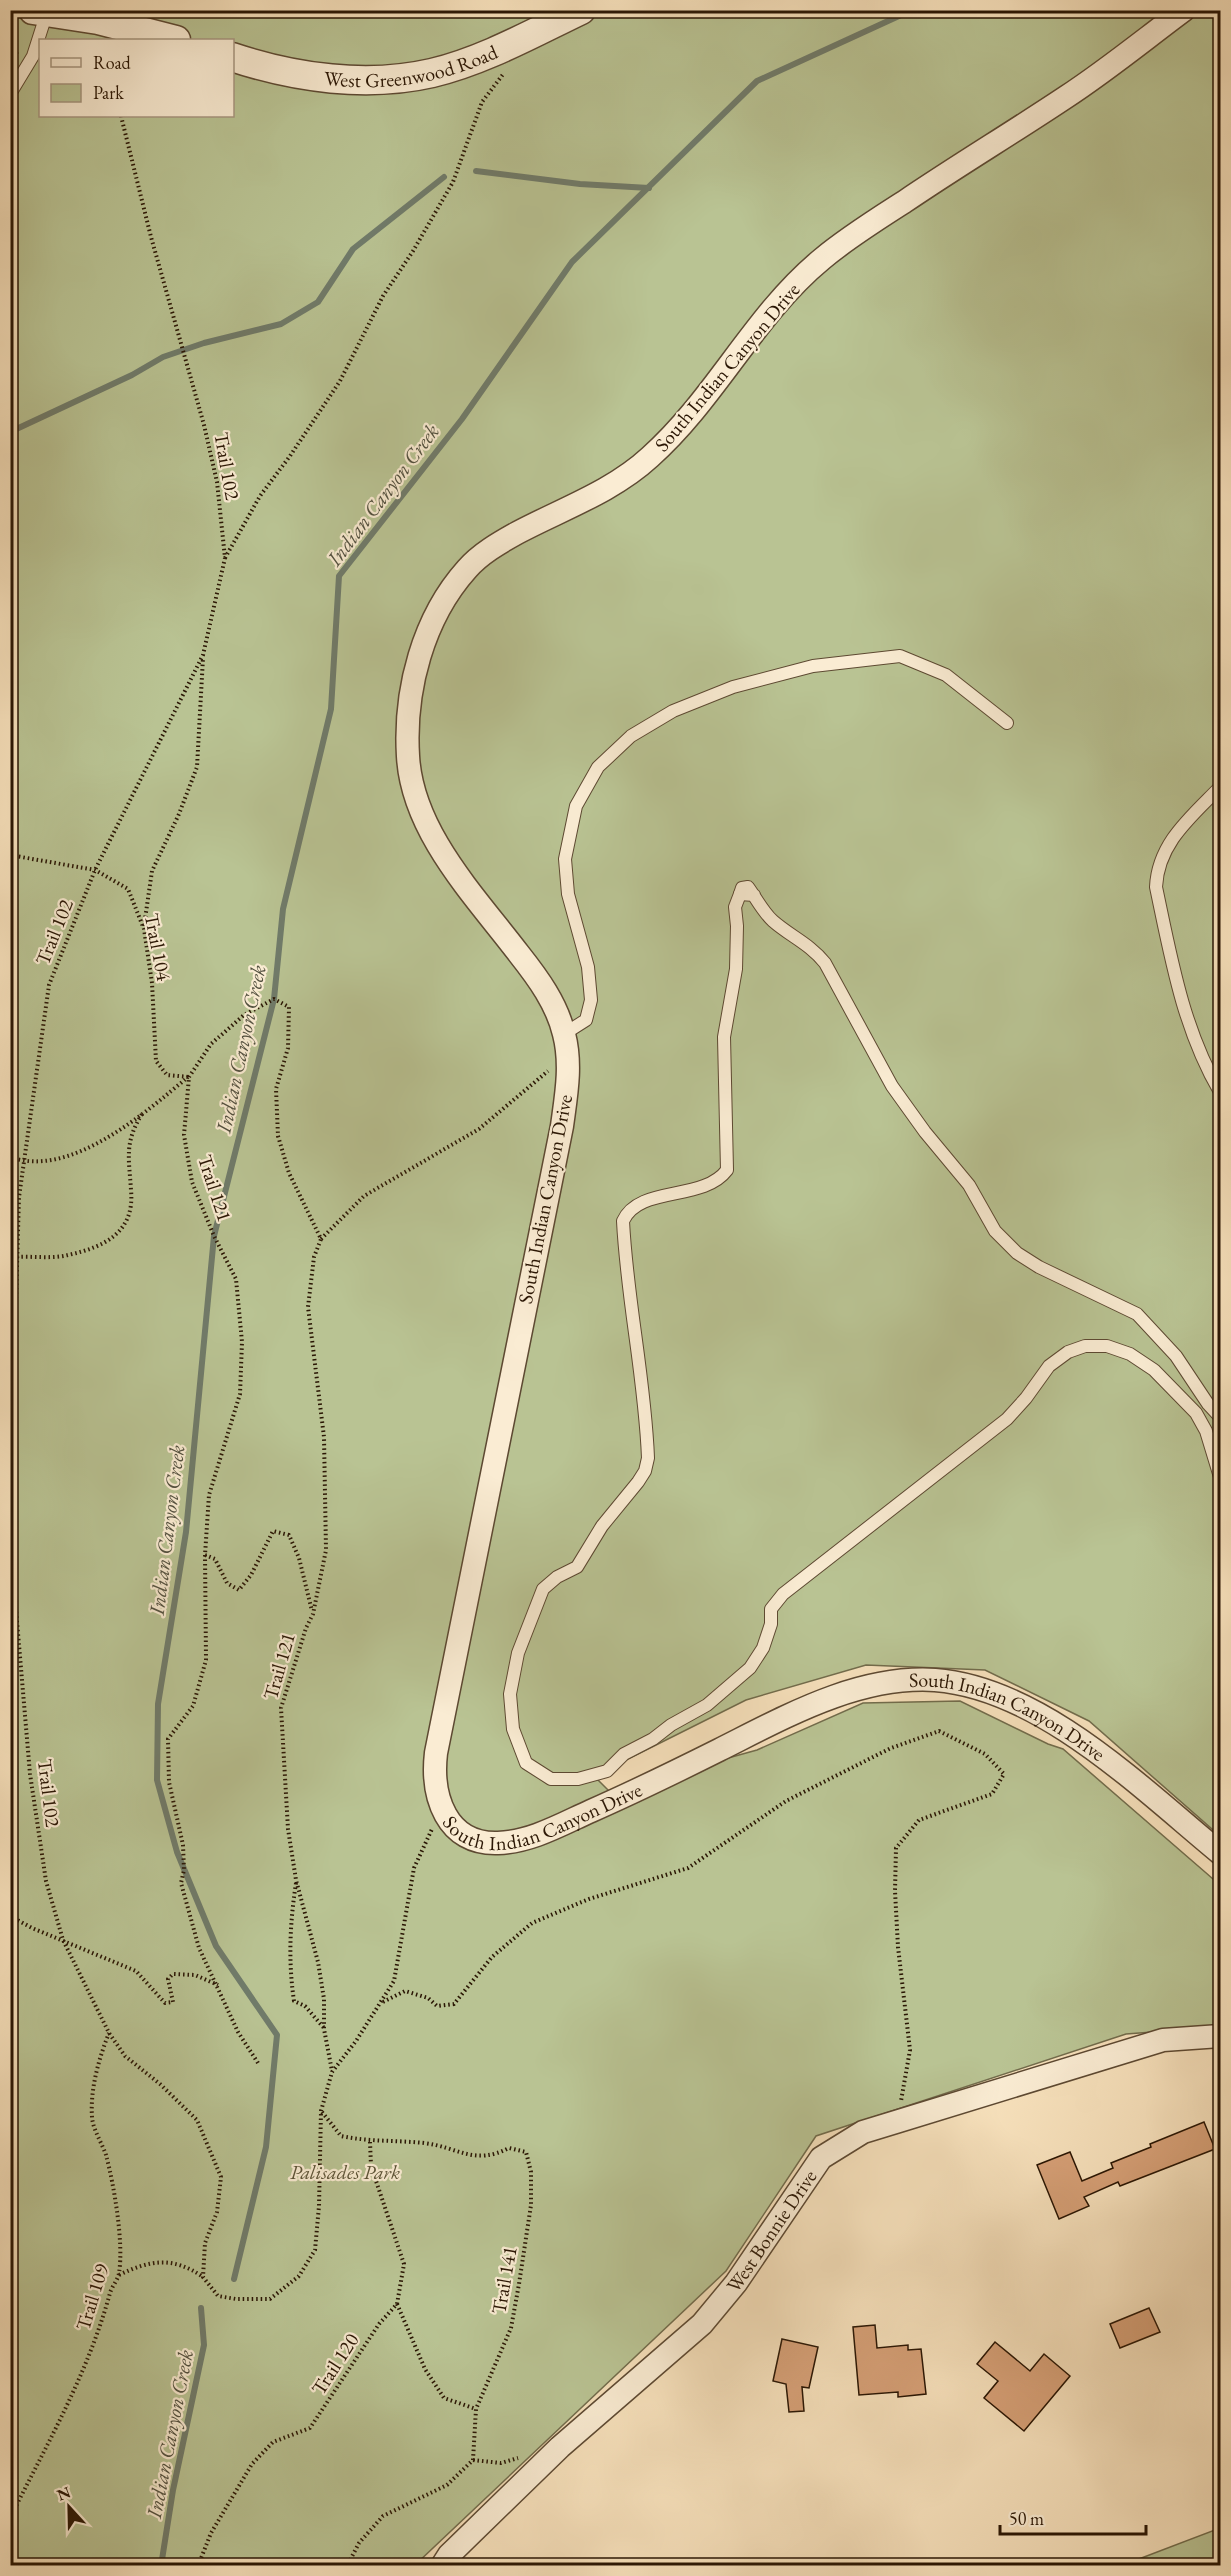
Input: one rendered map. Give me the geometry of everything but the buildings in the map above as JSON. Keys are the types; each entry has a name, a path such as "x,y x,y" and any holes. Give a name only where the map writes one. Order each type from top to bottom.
{"street":[{"name":"West Greenwood Road","path":"234,58 256,65 344,80 388,81 433,73 472,60 581,10"},
{"name":"South Indian Canyon Drive","path":"1184,10 1068,96 988,145 849,238 819,261 760,325 678,430 649,458 603,490 517,534 489,550 469,566 448,593 425,639 414,677 408,710 407,753 415,794 442,849 546,992 566,1045 568,1075 562,1126 436,1753 434,1770 436,1794 442,1809 458,1830 471,1838 499,1843 519,1840 604,1805 779,1720 835,1697 873,1684 933,1680 981,1690 1007,1699 1050,1720 1087,1745 1221,1853"},
{"path":"40,11 98,20 172,39"},
{"name":"West Bonnie Drive","path":"442,2565 449,2555 560,2447 702,2324 736,2283 821,2158 863,2132 1163,2040 1221,2036"}],"lane":[{"path":"10,94 33,56 40,11"},
{"path":"566,1045 586,1020 591,1000 588,967 568,894 565,859 576,806 598,767 631,736 673,711 733,687 813,666 900,656 946,675 1007,723"},
{"path":"1221,787 1186,822 1165,851 1157,869 1156,887 1189,1024 1221,1092"},
{"path":"1221,1417 1208,1404 1176,1356 1137,1314 1039,1267 1017,1253 996,1231 969,1185 919,1124 892,1086 825,963 814,949 772,921 748,886 742,888 735,907 736,969 724,1036 727,1170 721,1178 707,1185 639,1202 627,1211 623,1221 631,1319 640,1360 648,1458 645,1471 638,1482 602,1526 577,1567 557,1577 543,1589 518,1653 510,1694 513,1729 526,1764 551,1779 578,1779 607,1771 624,1754 653,1739 671,1725 707,1705 750,1668 763,1648 771,1624 771,1609 783,1594 861,1530 1007,1419 1026,1398 1049,1366 1068,1352 1085,1346 1107,1346 1130,1354 1154,1370 1196,1413 1206,1431 1221,1477"}],"path":[{"path":"225,558 260,496 340,381 383,296 413,251 453,182 482,102 509,67"},
{"name":"Trail 102","path":"121,117 151,237 204,425 217,482 225,558 203,655 95,870 48,986 19,1197 12,1436 15,1598 30,1774 46,1881 63,1940 110,2033 125,2056 160,2084 197,2120 221,2177 217,2212 205,2243 203,2277"},
{"path":"144,928 152,871 179,814 197,767 203,655"},
{"name":"Trail 104","path":"10,855 95,870 128,889 144,928 152,983 156,1061 167,1075 189,1077"},
{"name":"Trail 121","path":"258,2064 238,2032 199,1948 181,1883 184,1870 183,1845 169,1782 168,1739 193,1706 206,1660 205,1555 209,1495 240,1394 242,1342 236,1278 214,1236 192,1182 184,1135 189,1077 211,1044 244,1015 274,999 289,1007 288,1048 276,1089 278,1136 289,1173 321,1239 314,1257 308,1307 324,1437 326,1550 313,1614 306,1628 282,1708 288,1829 296,1880 318,1962 324,1999 324,2029 332,2072"},
{"path":"321,1239 364,1196 479,1129 527,1087 566,1045"},
{"path":"10,1156 24,1162 47,1160 80,1150 114,1134 189,1077"},
{"path":"17,1257 67,1256 99,1245 121,1232 132,1211 127,1156 131,1131 142,1114"},
{"path":"205,1555 215,1559 227,1583 239,1590 252,1575 273,1531 289,1535 299,1558 313,1614"},
{"path":"383,2002 405,1991 428,1998 437,2006 454,2004 492,1957 531,1923 589,1899 688,1868 786,1802 891,1748 939,1731 985,1754 1004,1774 992,1794 919,1820 896,1848 895,1891 898,1947 910,2050 899,2121"},
{"path":"119,2275 140,2265 166,2262 188,2266 203,2277 218,2296 236,2299 270,2299 299,2276 315,2250 319,2206 321,2111 332,2072 383,2002 394,1980 414,1868 442,1809"},
{"path":"296,1880 290,1920 291,1979 294,2001 305,2006 324,2029"},
{"path":"10,1916 136,1971 165,2003 173,2002 168,1979 173,1974 195,1975 218,1985"},
{"name":"Trail 109","path":"10,2522 14,2510 63,2417 100,2328 112,2286 119,2275 120,2243 116,2211 106,2156 92,2118 94,2085 102,2052 110,2033"},
{"name":"Trail 141","path":"321,2111 341,2136 370,2142 426,2144 460,2154 494,2156 509,2148 525,2152 531,2172 531,2205 511,2328 476,2409 473,2460"},
{"path":"370,2142 371,2166 404,2264 397,2304 425,2369 444,2398 476,2409"},
{"name":"Trail 120","path":"198,2565 211,2533 252,2464 273,2442 310,2428 379,2324 397,2304"},
{"path":"347,2565 359,2543 383,2516 447,2485 473,2460 501,2463 521,2457"}],"green space":[{"name":"Palisades Park","path":"11,11 1220,11 1220,1836 1089,1721 985,1670 866,1665 746,1700 594,1776 609,1791 757,1750 863,1703 960,1701 1048,1744 1063,1749 1220,1885 1220,2027 1126,2034 816,2136 726,2271 415,2565 11,2566"},
{"path":"1220,2528 1220,2565 1132,2565 1131,2562"}],"waterway":[{"name":"Indian Canyon Creek","path":"234,2279 266,2147 277,2035 216,1946 177,1852 157,1780 158,1704 186,1532 214,1236 274,999 283,909 331,709 339,576 462,419 572,262 757,81 912,10"},
{"path":"476,171 580,184 649,188"},
{"path":"10,432 132,375 163,357 204,343 281,324 318,302 353,249 444,177"},
{"name":"Indian Canyon Creek","path":"161,2566 173,2490 204,2345 201,2308"}]}
